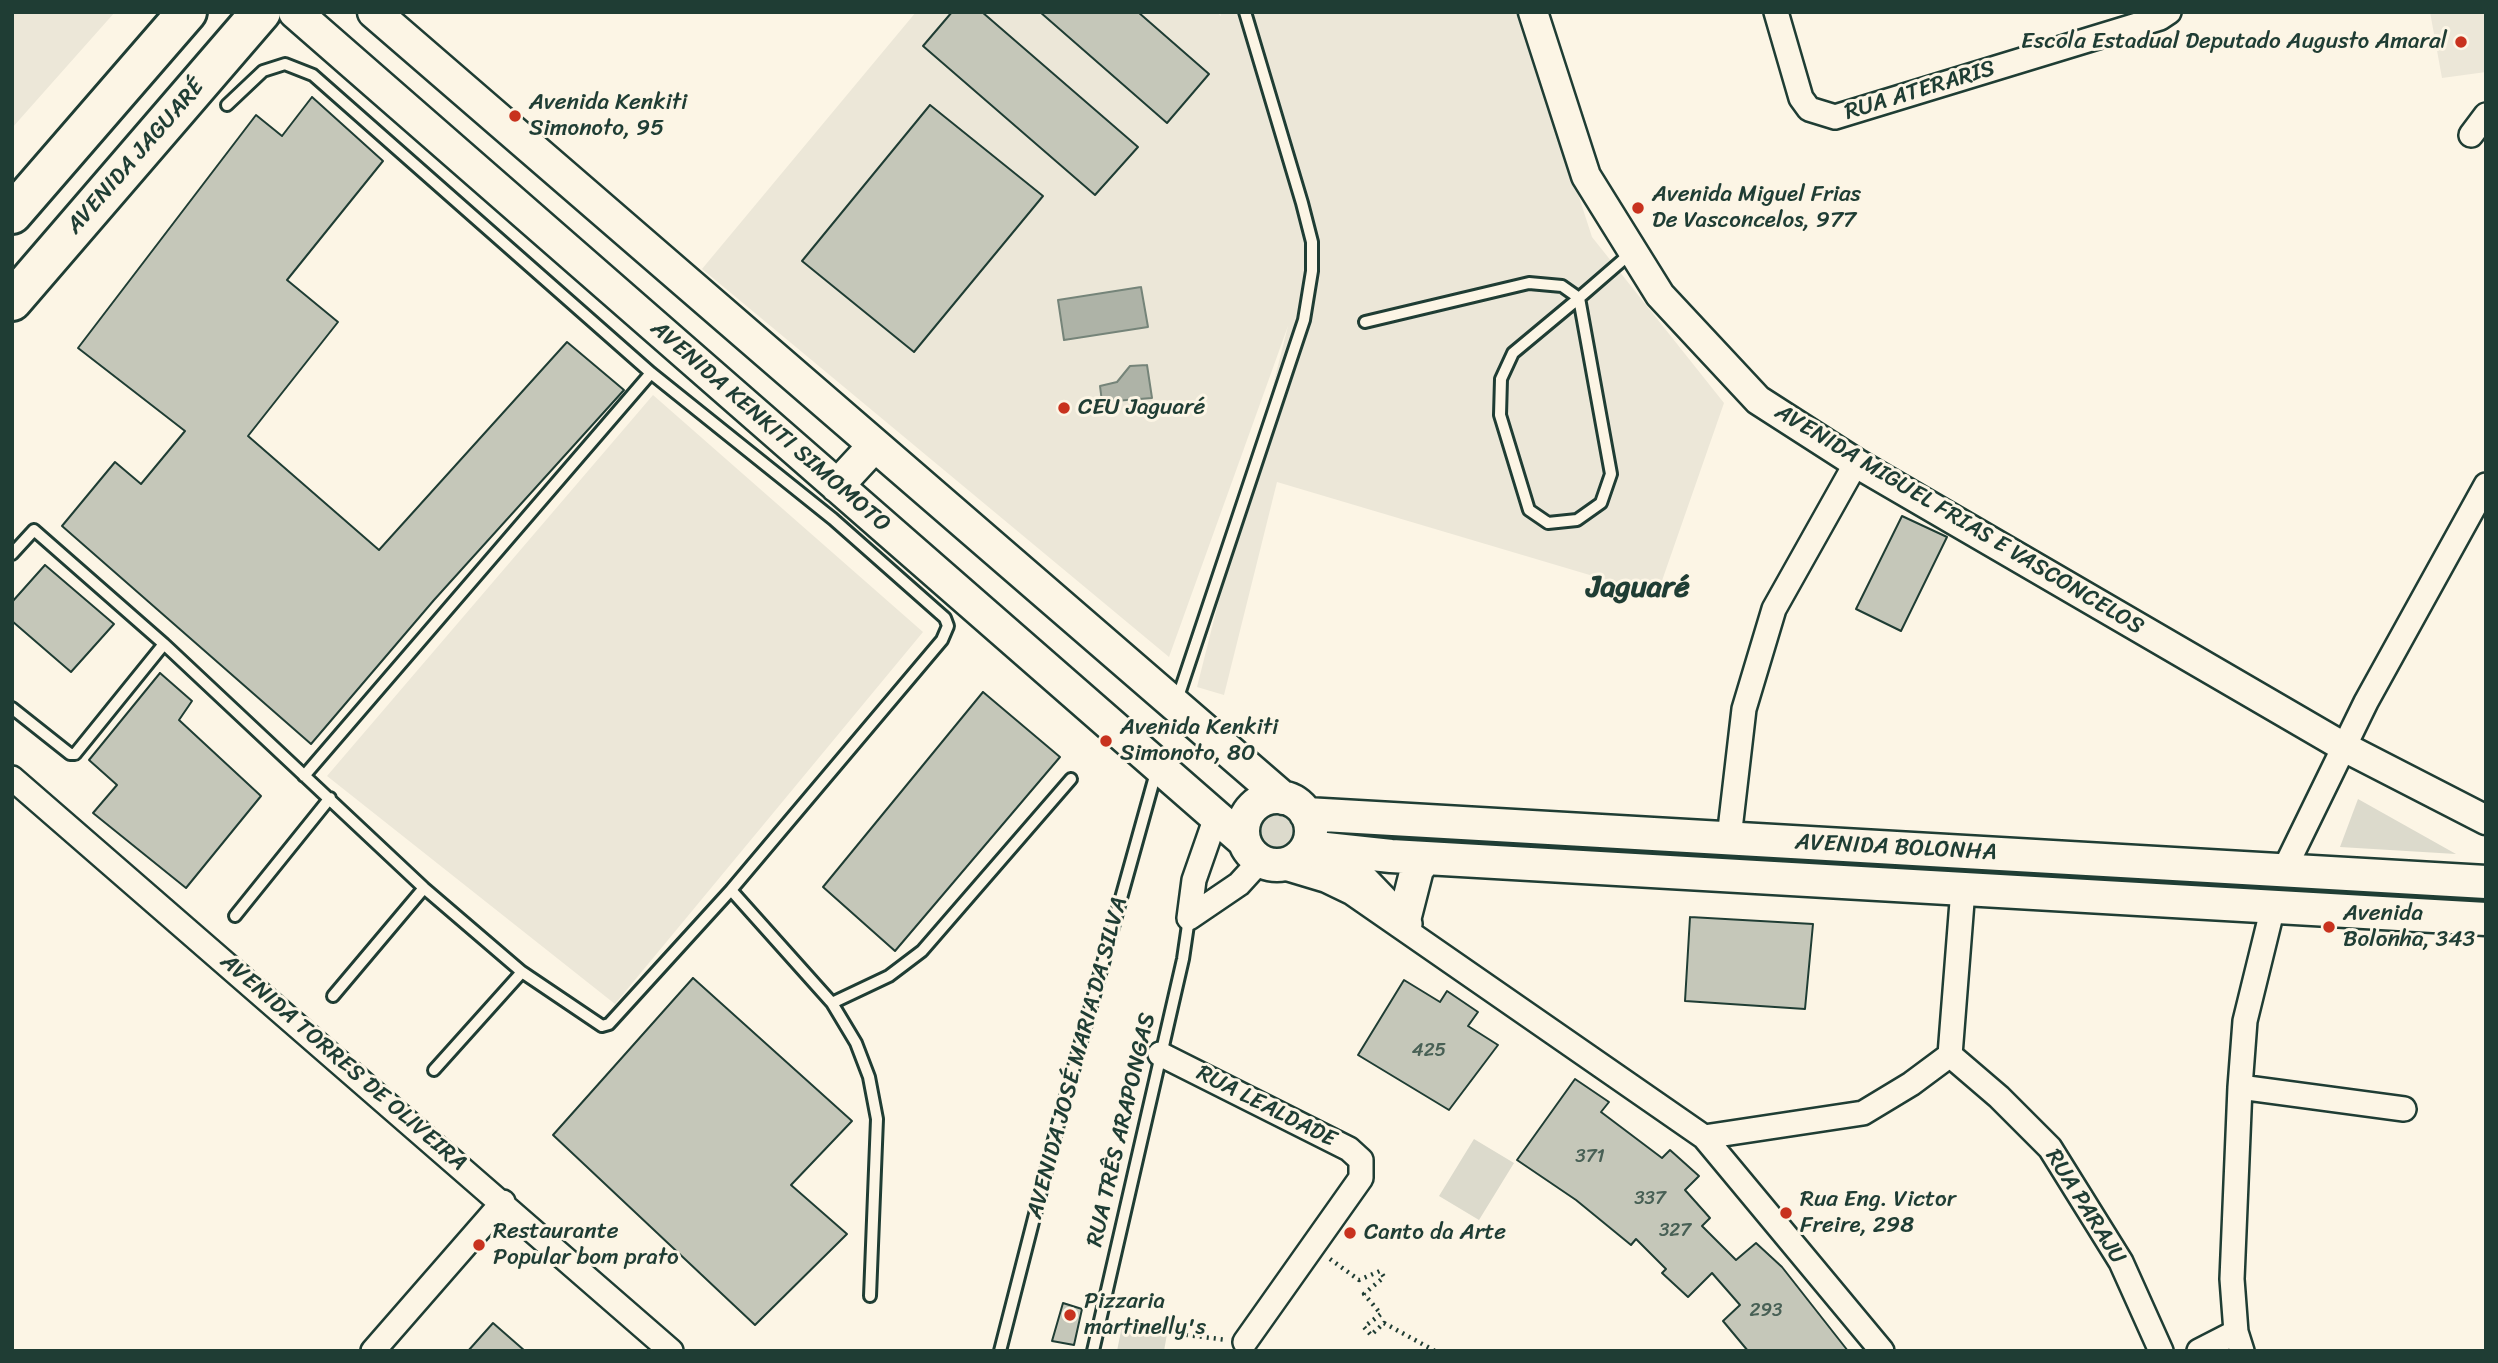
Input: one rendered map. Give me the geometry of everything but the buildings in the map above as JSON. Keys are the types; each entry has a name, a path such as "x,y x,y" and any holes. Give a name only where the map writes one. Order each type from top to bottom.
{"highway":[{"path":"12,214 187,12"},
{"name":"AVENIDA JAGUARÉ","path":"12,301 261,12"}],"main road":[{"name":"AVENIDA KENKITI SIMOMOTO","path":"295,12 1260,856"},
{"path":"374,12 1294,806 1311,834 1306,849 1294,861 1260,856 1243,824 1253,807 1261,801 1294,806"},
{"path":"837,486 874,446"},
{"name":"AVENIDA BOLONHA","path":"1294,806 1730,838 2486,882"},
{"name":"AVENIDA BOLONHA","path":"1306,849 2486,919"},
{"path":"1405,916 1414,877 1426,858"}],"street":[{"name":"AVENIDA MIGUEL FRIAS E VASCONCELOS","path":"1533,12 1586,176 1660,295 1758,400 1856,463 2344,747 2486,820"},
{"name":"RUA ATERARIS","path":"1776,12 1801,98 1809,109 1835,117 2160,18 2169,12"},
{"path":"2471,135 2486,115"},
{"path":"1730,838 1744,709 1774,609 1786,582 1856,463"},
{"path":"2284,870 2344,747 2486,485"},
{"name":"AVENIDA TORRES DE OLIVEIRA","path":"12,778 503,1202 671,1351"},
{"path":"1189,918 1194,880 1216,817"},
{"path":"1306,849 1363,875 1405,916 1424,944"},
{"path":"1189,918 1239,884 1260,856 1336,885 1704,1137 1882,1351"},
{"path":"1704,1137 1863,1113 1903,1090 1950,1055 1963,889"},
{"path":"2199,1351 2239,1342 2232,1279 2245,1021 2273,907"},
{"name":"RUA LEALDADE","path":"1160,1054 1349,1149 1361,1160 1361,1178 1313,1246"},
{"name":"RUA PARAJU","path":"1950,1055 1999,1097 2050,1148 2121,1262 2161,1351"},
{"path":"2240,1087 2404,1110"},
{"path":"373,1351 503,1202"},
{"path":"1245,1342 1313,1246"}],"lane":[{"path":"1175,705 1304,320 1312,271 1312,242 1245,12"},
{"path":"12,554 34,530 164,644 424,888 522,972 600,1025 607,1025 731,890 942,640 948,626 945,618 833,519 651,373 313,75 285,64 263,71 227,105"},
{"path":"1366,322 1530,283 1562,286 1579,298 1611,474 1601,503 1577,520 1548,523 1529,510 1500,415 1501,379 1513,353 1579,298 1632,252"},
{"path":"304,776 651,373"},
{"path":"12,708 70,754 75,754 164,644"},
{"name":"AVENIDA JOSÉ MARIA DA SILVA","path":"1000,1351 1057,1128 1158,766"},
{"path":"832,1003 889,976 922,951 1072,779"},
{"path":"234,916 330,798"},
{"path":"333,996 424,888"},
{"path":"731,890 832,1003 856,1043 869,1077 877,1119 870,1296"},
{"name":"RUA TRÊS ARAPONGAS","path":"1093,1351 1189,918"},
{"path":"433,1070 522,972"}],"path":[{"path":"1313,1246 1359,1280 1380,1271 1384,1278 1364,1294 1381,1314 1364,1327 1371,1335 1384,1323 1435,1351"},
{"path":"1179,1334 1245,1342"}],"shaded area":[{"path":"12,12 115,12 12,128"},
{"path":"916,12 1216,12 1221,16 1220,12 1519,12 1592,237 1724,403 1657,595 1277,482 1224,695 1197,687 1288,326 1169,657 702,269"},
{"name":"Escola Estadual Deputado Augusto Amaral","path":"2430,12 2486,12 2486,72 2442,78"},
{"path":"1141,287 1148,327 1064,340 1058,300"},
{"path":"1147,365 1152,398 1102,402 1100,386 1117,382 1130,366"},
{"path":"653,395 923,632 615,1004 327,776"},
{"path":"2358,799 2456,854 2340,847"},
{"path":"1276,815 1288,820 1293,832 1288,844 1276,849 1264,844 1259,832 1264,820"},
{"path":"2361,888 2486,896 2486,905 2361,898"},
{"path":"1474,1139 1514,1163 1479,1220 1439,1196"},
{"path":"1122,1326 1167,1334 1164,1351 1117,1351"}],"place":[{"name":"Escola Estadual Deputado Augusto Amaral","path":"2461,42"},
{"name":"Avenida Kenkiti Simonoto, 95","path":"515,116"},
{"name":"Avenida Miguel Frias De Vasconcelos, 977","path":"1638,208"},
{"name":"CEU Jaguaré","path":"1064,408"},
{"name":"Avenida Kenkiti Simonoto, 80","path":"1106,741"},
{"name":"Avenida Bolonha, 343","path":"2329,927"},
{"name":"Rua Eng. Victor Freire, 298","path":"1786,1213"},
{"name":"Canto da Arte","path":"1350,1233"},
{"name":"Restaurante Popular bom prato","path":"479,1245"},
{"name":"Pizzaria martinelly's","path":"1070,1315"}],"district":[{"name":"Jaguaré","path":"1638,588"}]}
